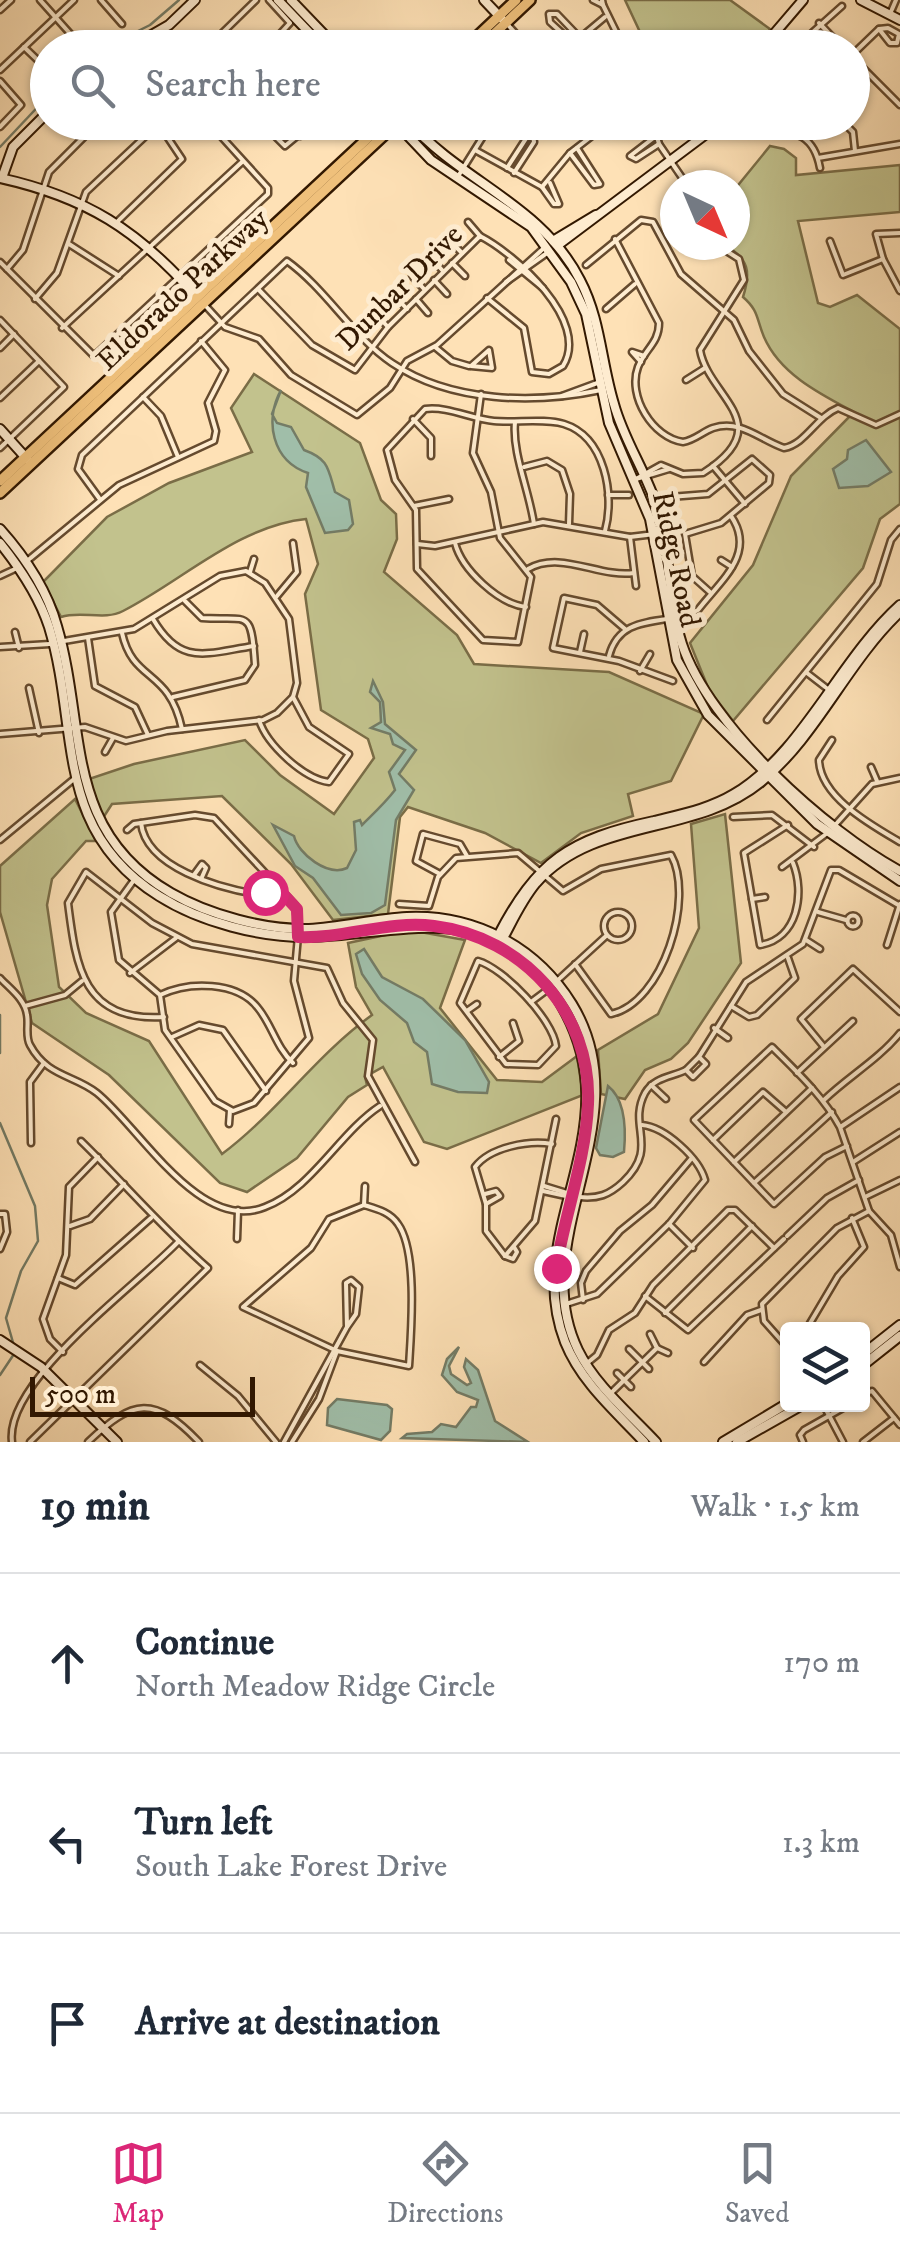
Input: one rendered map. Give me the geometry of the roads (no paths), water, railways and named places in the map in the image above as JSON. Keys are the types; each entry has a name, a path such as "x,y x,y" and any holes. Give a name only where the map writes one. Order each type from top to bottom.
{"main road":[{"path":"159,30 194,0"},
{"path":"278,0 307,30"},
{"path":"291,0 320,30"},
{"path":"481,0 500,22"},
{"path":"494,30 516,0"},
{"path":"489,30 530,0"},
{"path":"778,30 804,0"},
{"path":"861,0 900,20"},
{"path":"30,130 13,147 1,178 81,203 118,221 149,246 199,300"},
{"name":"Eldorado Parkway","path":"0,492 28,460 315,193 367,140"},
{"name":"Eldorado Parkway","path":"315,193 379,140"},
{"name":"Ridge Road","path":"416,140 459,175 516,204 553,245 586,314 609,423 642,476 658,534 677,660 694,693 831,830 900,881"},
{"name":"Ridge Road","path":"425,140 459,175"},
{"path":"553,245 703,140"},
{"path":"0,429 28,460"},
{"name":"Eldorado Parkway","path":"0,481 28,460"},
{"path":"0,529 47,600 78,776 92,825 138,876 194,914 298,933 425,925 459,930 499,941 553,985 573,1027 587,1082 587,1118 575,1196 556,1268 562,1335 644,1442"},
{"path":"0,542 22,564"},
{"path":"499,941 542,872 592,842 696,814 769,771 900,608"},
{"name":"Ridge Road","path":"831,830 900,872"},
{"path":"870,1349 900,1325"},
{"path":"870,1360 900,1336"},
{"path":"0,1340 44,1370 117,1442"},
{"path":"607,1396 656,1442"},
{"path":"737,1442 780,1409"},
{"path":"723,1442 787,1412"}],"street":[{"path":"0,10 11,0"},
{"path":"40,0 67,30"},
{"path":"42,30 74,0"},
{"path":"101,0 122,24"},
{"path":"225,30 256,0"},
{"path":"269,0 290,24 284,30"},
{"path":"593,0 602,2 612,30"},
{"path":"890,16 896,0"},
{"path":"812,30 842,6"},
{"path":"557,30 548,20 550,13 557,14 572,30"},
{"path":"588,30 605,17"},
{"path":"500,22 509,30"},
{"path":"500,22 505,30"},
{"path":"819,23 826,30"},
{"path":"870,38 879,29"},
{"path":"0,70 30,41"},
{"path":"24,47 30,53"},
{"path":"870,74 899,103"},
{"path":"0,81 21,105 0,127"},
{"path":"6,269 23,250 56,162 79,140"},
{"path":"34,299 57,273 81,203 91,186 144,140"},
{"path":"118,221 182,158 170,140"},
{"path":"0,262 91,356 269,191 224,140"},
{"path":"459,175 481,140"},
{"path":"507,168 525,140"},
{"path":"514,173 534,140"},
{"path":"542,187 586,140"},
{"path":"650,140 631,152 631,158 659,144"},
{"path":"658,140 678,170"},
{"path":"801,140 818,158 820,168"},
{"path":"854,140 855,151"},
{"path":"818,158 900,144"},
{"path":"570,153 594,185 600,184 576,147"},
{"path":"475,150 542,187 553,203 559,204 549,182"},
{"path":"62,328 243,161"},
{"path":"586,265 615,239 648,220 658,226 688,282 724,312 783,394 821,418"},
{"path":"468,222 543,288 560,312 570,350 563,366 554,373 532,372 524,328 487,298"},
{"path":"900,232 876,234 882,259 900,291"},
{"name":"Dunbar Drive","path":"256,288 312,345 346,368 359,367 388,327 424,289 483,237"},
{"path":"615,239 635,284 659,323 657,338 643,359 636,380 642,406 664,437 683,442 714,428 737,428 759,432 784,448 797,443 821,418 838,408 876,426 900,414"},
{"path":"449,240 462,253"},
{"path":"830,242 843,276 882,259"},
{"path":"69,244 119,276"},
{"path":"199,300 220,324 256,336 291,376 355,415 380,398 411,358 435,346 502,284 553,245"},
{"path":"431,258 443,271"},
{"path":"642,476 669,469 694,475 713,466 729,450 737,428 730,399 705,368 700,350 742,286 744,270 739,260"},
{"path":"99,498 80,473 78,459 287,261 375,347 402,368 481,394 562,396 603,386"},
{"path":"452,262 466,276"},
{"path":"412,276 424,289"},
{"path":"434,280 447,294"},
{"path":"606,310 635,284"},
{"path":"393,294 407,309"},
{"path":"416,299 428,312"},
{"path":"374,312 388,327"},
{"path":"0,320 64,387 0,448"},
{"path":"0,348 14,334"},
{"path":"0,576 22,564 99,498 211,444 216,435 208,406 224,370 201,341"},
{"path":"435,346 452,360 471,366 492,368 491,350 486,350 471,366"},
{"path":"0,398 39,361"},
{"path":"686,380 705,368"},
{"path":"481,394 477,418 473,452 491,492 497,532 528,569 531,581 517,643 490,643 480,637 420,574 414,561 414,506 397,484 387,457 388,446 413,419 430,408 477,418 562,424 586,436 603,467 608,495 605,531"},
{"path":"142,396 162,416 178,457"},
{"path":"413,419 431,438 431,456"},
{"path":"515,422 513,443 524,467 534,524"},
{"path":"670,496 708,494 755,458 770,481 731,516 718,524 688,531 684,538 690,573 711,593"},
{"path":"524,467 547,461 562,470 570,494 569,524"},
{"path":"713,466 746,504"},
{"path":"608,495 630,495"},
{"path":"414,506 449,499"},
{"path":"688,615 732,568 742,541 731,516"},
{"path":"415,543 430,546 534,524 569,524 630,538 658,534"},
{"path":"767,720 877,584 891,540 900,529"},
{"path":"630,538 636,586"},
{"path":"455,542 465,564 505,602 526,608"},
{"path":"277,596 296,572 293,543"},
{"path":"250,572 254,559"},
{"path":"721,560 732,568"},
{"path":"528,569 547,562 634,573"},
{"path":"0,647 19,648 122,633 224,574 250,572 277,596 289,619 298,679 293,698 280,711 259,720 182,729 132,741 94,729 0,734"},
{"path":"625,630 597,605 566,598 560,604 554,650 609,658 673,681"},
{"path":"173,697 245,680 255,668 250,627 240,616 202,618 184,599"},
{"path":"609,658 625,630 671,618"},
{"path":"152,619 168,642 188,654 254,646"},
{"path":"15,632 19,648"},
{"path":"122,633 130,660 160,679 173,697 182,729"},
{"path":"580,652 584,634"},
{"path":"88,638 96,686 135,707 148,735"},
{"path":"640,671 650,654"},
{"path":"807,673 830,691"},
{"path":"30,688 39,733"},
{"path":"259,720 280,750 319,780 328,782 349,754 309,726 293,698"},
{"path":"105,752 113,738"},
{"path":"832,740 820,756 820,770 826,782 850,808 900,842"},
{"path":"871,766 877,781"},
{"path":"0,840 78,776"},
{"path":"782,867 814,847 877,781 900,778"},
{"path":"733,817 764,813 788,825 814,847"},
{"path":"128,830 141,824 211,816 297,909 295,986 312,1035 292,1063 250,1106 230,1110 216,1101 170,1038 160,995 119,960 111,912 119,896 138,876"},
{"path":"141,824 144,837 159,852 201,879 256,894 274,884"},
{"path":"788,825 744,853 760,945 778,938 793,920 799,888 793,863"},
{"path":"440,874 416,861 423,834 460,844 467,856"},
{"path":"399,904 428,906 440,874 456,858 467,856 518,853 566,891 610,866 664,854 674,858 676,933 647,988 611,1014 575,964"},
{"path":"194,875 202,864 206,868 201,879"},
{"path":"543,1188 575,1196 605,1195 637,1167 644,1147 642,1104 651,1085 686,1070 699,1058 714,1028 751,977 788,958 806,940 827,878 834,869 900,905 887,945"},
{"path":"164,1017 134,1016 102,1000 82,981 68,907 70,894 88,872 176,938 328,968 349,1013 372,1037 375,1048 368,1074 416,1162"},
{"path":"752,899 765,898"},
{"path":"620,912 630,916 632,922 622,940 606,936 604,927 608,919 620,912"},
{"path":"818,912 846,920"},
{"path":"531,1002 606,936"},
{"path":"130,973 176,938"},
{"path":"806,940 820,949"},
{"path":"730,1005 749,1017 757,1015 795,978 788,958"},
{"path":"478,960 501,973 531,1002 551,1029 556,1048 534,1066 507,1065 467,1011 460,999 478,960"},
{"path":"824,1047 801,1019 856,969 900,1012"},
{"path":"0,978 25,1006 30,1044 45,1061 64,1078 96,1092 193,1191 221,1208 260,1209 276,1200 352,1126 382,1105"},
{"path":"25,1006 65,995 82,981"},
{"path":"160,995 197,986 239,994 257,1006 292,1063"},
{"path":"467,1011 477,1004"},
{"path":"797,1073 853,1021"},
{"path":"499,1057 519,1041 512,1022"},
{"path":"170,1038 192,1026 223,1030 266,1092"},
{"path":"714,1028 728,1038"},
{"path":"824,1100 851,1074 880,1056 900,1033"},
{"path":"847,1146 825,1158 776,1204 694,1120 772,1047 832,1112 840,1127 853,1162 870,1211 891,1235 900,1267"},
{"path":"686,1070 692,1077 700,1071 706,1064 699,1058"},
{"path":"30,1143 30,1082 45,1061"},
{"path":"651,1085 666,1099"},
{"path":"840,1127 900,1087"},
{"path":"734,1162 812,1088"},
{"path":"713,1140 766,1092 786,1112"},
{"path":"229,1124 230,1110"},
{"path":"754,1183 832,1112"},
{"path":"552,1144 525,1142 483,1158 476,1167 474,1176 486,1204 486,1232 504,1256 532,1227 543,1188 552,1144 556,1119"},
{"path":"560,1304 584,1302 669,1224 706,1177 662,1130 642,1125"},
{"path":"853,1162 900,1132"},
{"path":"30,1442 208,1268 152,1216 81,1140"},
{"path":"63,1352 50,1339 43,1319 70,1226 69,1186 98,1156"},
{"path":"584,1302 581,1284 586,1272 691,1159"},
{"path":"645,1296 683,1329 693,1326 827,1198 859,1180"},
{"path":"865,1198 900,1180"},
{"path":"70,1226 90,1218 125,1184"},
{"path":"364,1205 365,1186"},
{"path":"483,1194 500,1194 486,1204"},
{"path":"364,1205 390,1215 405,1237 414,1315 410,1366 337,1351 244,1307 311,1248 330,1219 364,1205"},
{"path":"582,1366 597,1355 609,1330 635,1313 645,1296 730,1208 774,1248"},
{"path":"237,1239 238,1210"},
{"path":"761,1310 768,1294 852,1218 870,1211"},
{"path":"0,1249 7,1232 3,1214"},
{"path":"58,1278 75,1286 152,1216"},
{"path":"812,1322 838,1276 864,1247 852,1218"},
{"path":"669,1224 693,1248"},
{"path":"665,1313 752,1226"},
{"path":"12,1442 12,1420 18,1402 44,1370 178,1242"},
{"path":"292,1442 319,1399 346,1327 356,1314 359,1287 352,1280 346,1283 346,1327"},
{"path":"761,1310 780,1337"},
{"path":"704,1362 747,1314 761,1310"},
{"path":"808,1313 816,1316"},
{"path":"650,1334 657,1348 668,1352"},
{"path":"607,1396 657,1348"},
{"path":"629,1349 649,1370"},
{"path":"284,1442 337,1351"},
{"path":"200,1366 238,1396 276,1442"},
{"path":"617,1373 631,1387"},
{"path":"870,1391 900,1425"},
{"path":"88,1442 126,1410 151,1407 198,1442"},
{"path":"827,1412 843,1442"},
{"path":"803,1442 800,1433 839,1412"},
{"path":"862,1442 894,1418"}],"waterway":[{"path":"140,30 179,0"},
{"path":"0,147 30,115"},
{"path":"0,1015 0,1053"},
{"path":"0,1123 35,1206 38,1241 21,1271 6,1318 14,1346"},
{"path":"0,1375 14,1354"}]}
